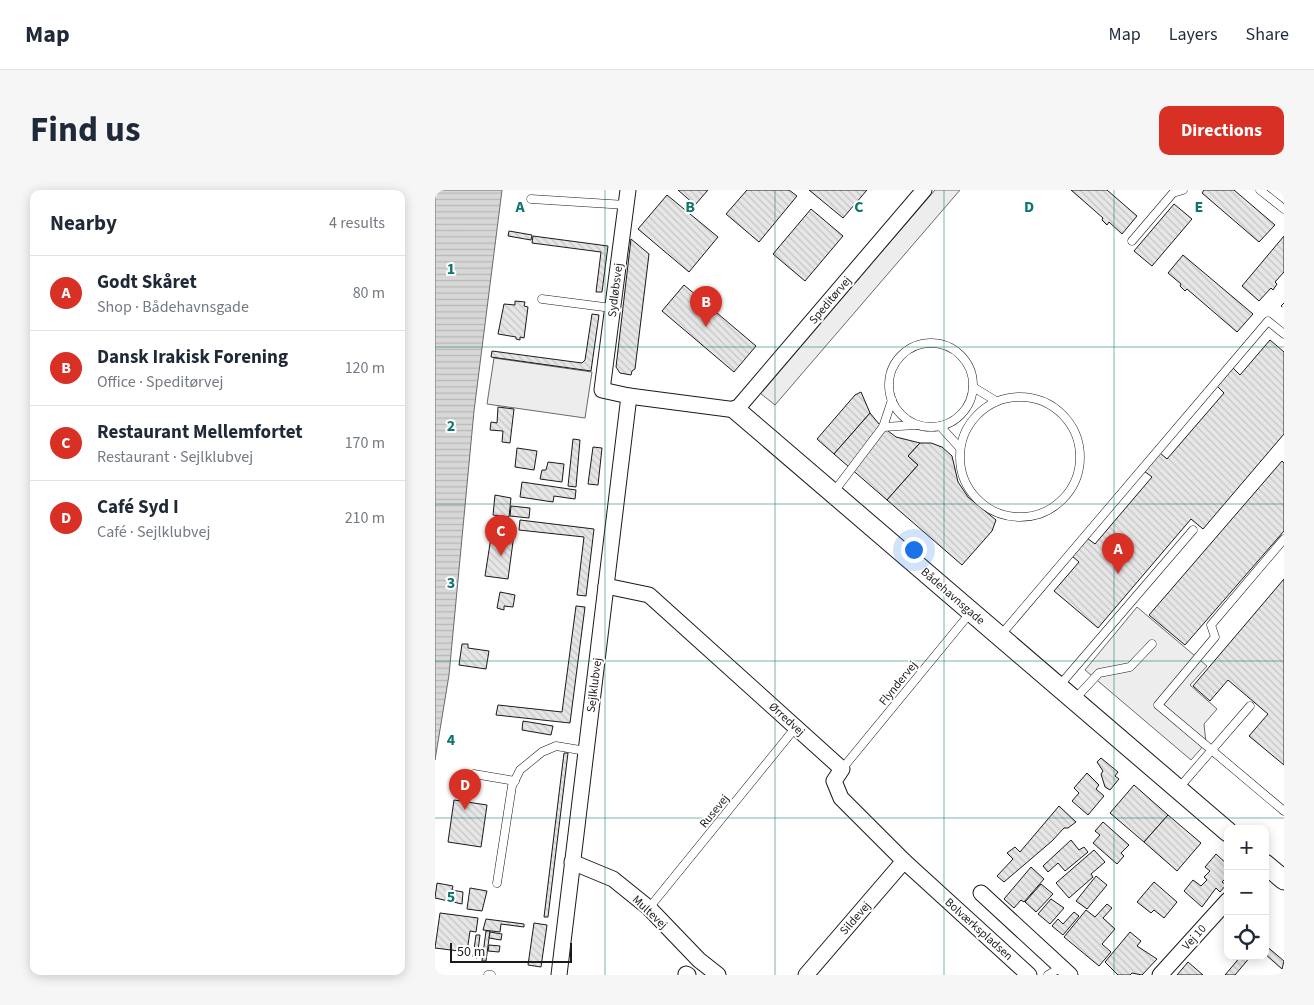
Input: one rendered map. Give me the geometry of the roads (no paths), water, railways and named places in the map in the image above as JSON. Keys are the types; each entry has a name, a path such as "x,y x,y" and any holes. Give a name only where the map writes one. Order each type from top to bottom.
{"street":[{"name":"Speditørvej","path":"736,410 924,190"},
{"name":"Sydløbsvej","path":"627,198 602,390 629,396"},
{"path":"629,396 736,410"},
{"name":"Sejlklubvej","path":"559,975 629,396"},
{"name":"Bådehavnsgade","path":"736,410 1224,829"},
{"name":"Ørredvej","path":"606,586 649,595 842,769"},
{"path":"842,769 834,780 841,798 904,861"},
{"name":"Bolværkspladsen","path":"904,861 1029,975"},
{"name":"Sildevej","path":"807,975 904,861"},
{"name":"Multevej","path":"572,862 613,879 649,908 699,960 718,975"},
{"path":"1269,867 1284,880"},
{"path":"981,894 1059,973"},
{"name":"Vej 10","path":"1160,975 1224,904"}],"lane":[{"path":"1132,241 1173,193 1183,190"},
{"path":"1260,190 1284,209"},
{"path":"531,199 627,198"},
{"path":"542,299 612,308"},
{"path":"1000,636 1268,321 1284,334"},
{"path":"883,427 939,426 952,421 963,412 970,400 973,387 971,373 964,360 954,350 941,344 927,343 913,347 901,355 893,366 889,380 892,400 904,418 917,425"},
{"path":"973,387 996,401"},
{"path":"1016,397 1035,398 1053,407 1068,420 1077,438 1080,457 1077,477 1067,494 1053,508 1035,516 1015,518 996,513 979,502 967,487 960,468 960,448 964,434 972,420 983,409 996,401 1016,397"},
{"path":"833,494 883,427 892,400"},
{"path":"939,426 960,448"},
{"path":"1059,687 1193,530"},
{"path":"1284,540 1211,625 1215,637 1158,705 1284,811"},
{"name":"Flyndervej","path":"842,769 971,612"},
{"path":"1075,700 1099,673 1130,667 1152,644"},
{"path":"1178,789 1213,751 1250,706"},
{"name":"Rusevej","path":"649,908 796,727"},
{"path":"497,883 515,781 520,770 542,752 556,746 586,751"},
{"path":"474,774 515,781"},
{"path":"686,975 699,960"}],"place":[{"name":"Dansk Irakisk Forening","path":"706,327"},
{"name":"Restaurant Mellemfortet","path":"501,556"},
{"name":"Godt Skåret","path":"1118,574"},
{"name":"Café Syd I","path":"465,810"}]}
